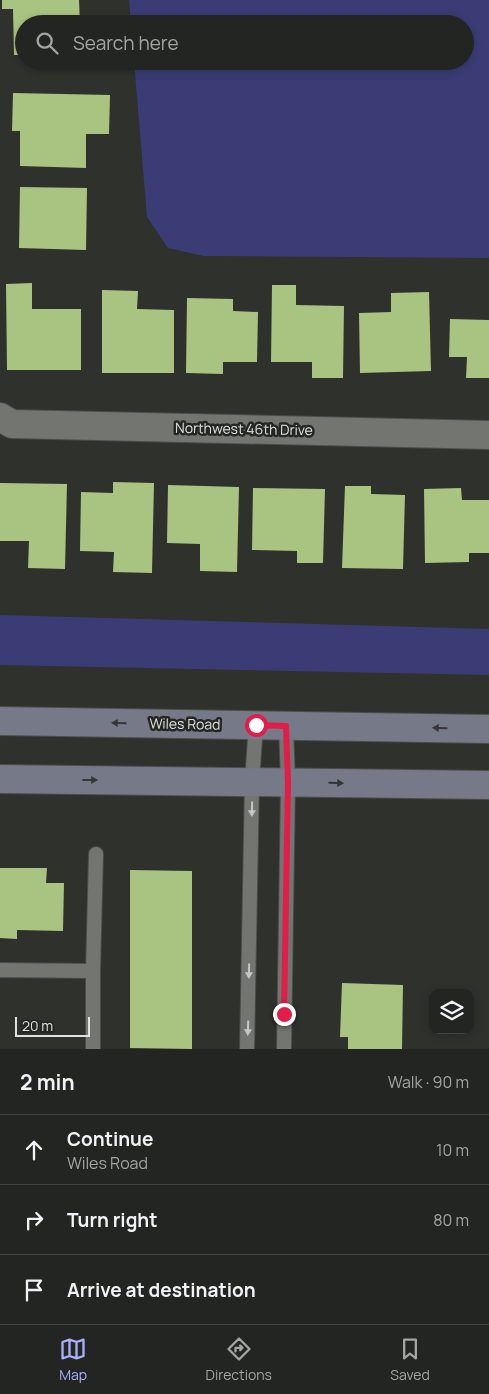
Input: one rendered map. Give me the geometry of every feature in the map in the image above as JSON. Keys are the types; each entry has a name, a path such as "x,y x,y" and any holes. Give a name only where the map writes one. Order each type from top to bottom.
{"main road":[{"name":"Wiles Road","path":"0,721 489,729"},
{"path":"0,779 489,785"}],"street":[{"name":"Northwest 46th Drive","path":"0,417 12,424 489,434"}],"lane":[{"path":"247,1049 252,781 256,725"},
{"path":"284,1049 288,782 286,726"},
{"path":"93,1049 96,854"},
{"path":"0,970 93,971"}],"shaded area":[{"path":"129,0 489,0 489,258 204,256 168,248 147,217 135,70 474,70 474,15 130,15"},
{"path":"0,615 489,629 489,675 0,665"}],"building":[{"path":"2,0 79,0 80,15 15,15 14,55 13,9 2,9"},
{"path":"13,93 110,95 109,134 86,134 86,168 20,166 20,131 12,131"},
{"path":"20,187 87,188 86,250 19,248"},
{"path":"32,283 32,309 81,309 81,370 7,370 6,284"},
{"path":"272,285 296,285 296,305 344,306 343,378 312,378 312,362 271,362"},
{"path":"102,290 138,291 137,309 174,310 174,373 102,373"},
{"path":"429,292 431,371 360,373 359,313 391,312 391,293"},
{"path":"187,298 233,299 233,311 258,312 257,362 223,362 223,374 186,373"},
{"path":"450,319 489,320 489,378 466,378 467,357 449,357"},
{"path":"113,482 154,483 152,573 113,572 114,552 80,551 81,492 113,493"},
{"path":"0,483 67,484 65,569 28,568 29,541 0,541"},
{"path":"168,485 239,487 237,572 200,571 200,544 167,543"},
{"path":"345,486 371,486 371,494 405,495 403,569 342,568"},
{"path":"253,488 325,489 323,563 297,563 297,551 252,550"},
{"path":"461,488 462,500 489,500 489,553 469,553 469,562 425,563 424,489"},
{"path":"0,868 47,868 46,883 64,883 63,931 17,930 17,939 0,938"},
{"path":"130,870 192,871 192,1049 130,1048"},
{"path":"342,983 403,985 402,1049 348,1049 348,1037 340,1037"}],"route":[{"path":"256,725 286,726 288,782 284,1014"}]}
